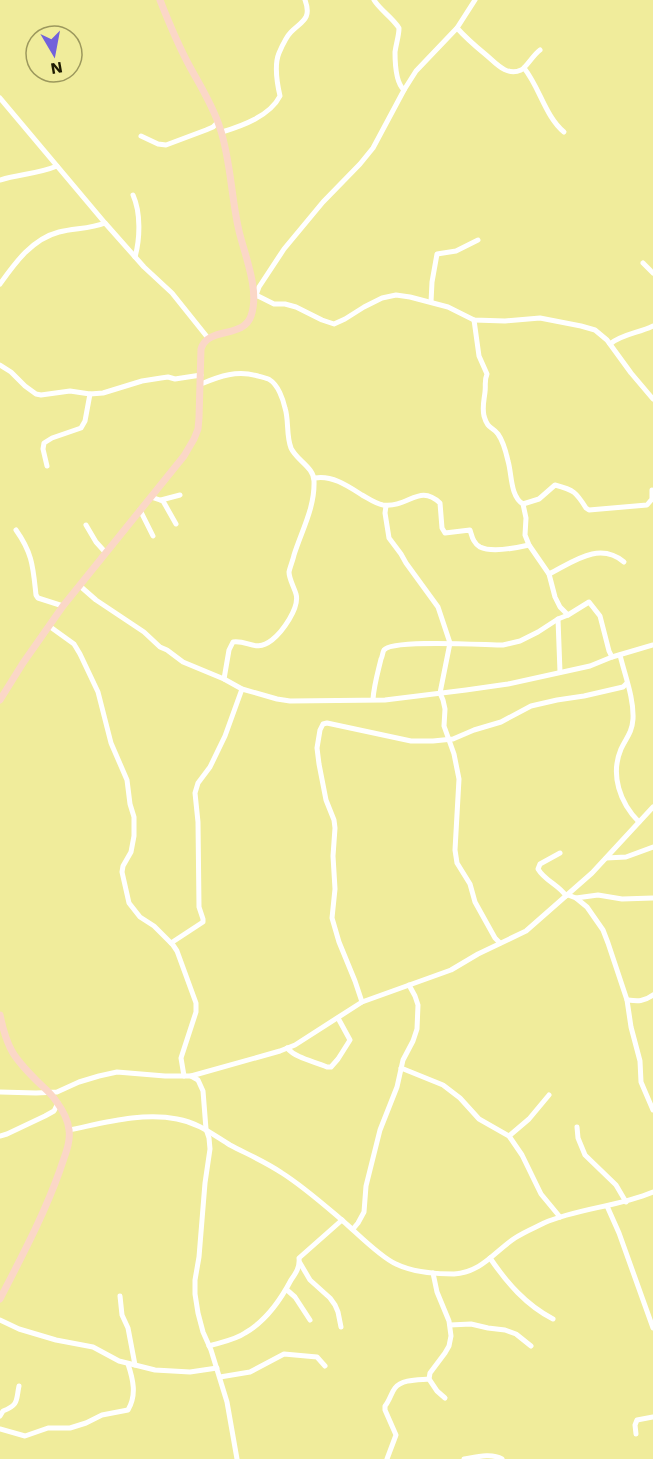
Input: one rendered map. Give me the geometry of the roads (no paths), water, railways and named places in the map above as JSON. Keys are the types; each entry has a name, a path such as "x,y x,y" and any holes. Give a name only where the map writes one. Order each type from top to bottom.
{"main road":[{"path":"0,700 63,606 183,456 194,439 198,429 203,343 208,338 247,324 255,299 238,227 229,162 221,131 211,104 189,66 160,0"},
{"path":"0,1015 6,1040 12,1053 22,1066 50,1092 58,1103 69,1130 67,1150 37,1227 0,1299"}],"street":[{"path":"206,130 221,131 234,128 258,117 277,101 280,96 277,86 277,61 287,38 306,18 307,3 305,0"},
{"path":"374,0 375,4 399,28 395,58 398,82 404,90"},
{"path":"475,0 458,28 416,72 373,148 323,202 284,249 259,287 255,299 296,307 334,324 388,296 410,297 431,302 448,307 474,320 505,321 540,318 595,330 610,344 653,399"},
{"path":"458,28 470,42 499,67 513,72 524,68 540,50"},
{"path":"524,68 556,125 564,132"},
{"path":"0,98 105,223 172,294 208,338"},
{"path":"141,136 166,145 213,127 218,122"},
{"path":"0,180 41,172 57,166"},
{"path":"133,195 139,213 139,240 135,257"},
{"path":"0,284 22,254 50,235 73,229 92,228 105,223"},
{"path":"431,302 437,254 456,251 478,240"},
{"path":"643,263 653,273"},
{"path":"474,320 479,356 487,374 484,381 485,418 488,427 497,432 509,464 518,501 523,504 526,518 525,534 529,544 549,574 560,607 568,615"},
{"path":"610,344 616,339 653,326"},
{"path":"0,365 30,390 41,395 70,391 103,393 161,378 176,379 201,375"},
{"path":"201,384 220,376 236,373 245,373 270,380 279,391 286,409 291,448 315,478 312,507 297,545 289,574 297,596 295,607 278,634 265,644 253,646 233,642 229,650 224,679"},
{"path":"47,466 44,443 81,428 85,421 90,394"},
{"path":"315,478 329,478 386,506 408,501 418,495 429,495 440,503 442,528 445,533 470,530 473,541 488,549 507,549 529,544"},
{"path":"523,504 539,499 555,485 572,491 580,497 589,510 647,505 652,500 652,490"},
{"path":"160,500 180,495"},
{"path":"151,496 166,504 176,524"},
{"path":"386,506 389,538 433,598 450,643 440,693 444,700 444,726 454,754 459,779 455,850 457,863 470,884 475,902 500,943"},
{"path":"140,510 153,536"},
{"path":"86,525 106,553"},
{"path":"16,531 33,562 36,595 38,598 63,606"},
{"path":"549,574 580,558 597,553 608,553 624,562"},
{"path":"80,586 183,662 242,688 290,701 396,699 508,684 590,666 653,645"},
{"path":"373,699 384,649 397,645 450,643 503,645 513,643 538,632 589,602 600,616 612,657"},
{"path":"558,619 560,672"},
{"path":"49,626 74,644 80,654 98,692 111,743 127,780 134,817 134,836 131,852 122,872 129,903 140,917 154,926 177,951 196,1003 196,1012 181,1058 188,1076 198,1080 201,1084 210,1149 195,1294 198,1313 227,1402 237,1459"},
{"path":"620,655 633,710 633,723 618,759 617,776 622,799 639,822"},
{"path":"362,1002 332,918 335,889 333,864 335,828 326,800 317,756 320,730 323,724 411,741 448,740 501,722 531,706 623,687 627,683"},
{"path":"171,943 203,919 199,907 198,822 195,793 198,783 210,767 225,736 242,688"},
{"path":"0,1092 36,1094 57,1092 79,1082 117,1072 188,1076 220,1069 295,1045 362,1002 451,970 526,931 592,873 653,807"},
{"path":"606,858 626,857 653,847"},
{"path":"560,853 540,864 538,869 546,880 567,896 653,898"},
{"path":"576,898 587,907 603,930 627,1000 640,1061 641,1082 653,1110"},
{"path":"353,1229 364,1212 366,1186 377,1138 417,1029 418,1005 409,985"},
{"path":"627,1000 645,1000 653,995"},
{"path":"287,1048 297,1056 331,1067 350,1040 338,1018"},
{"path":"401,1068 443,1085 460,1098 479,1119 509,1136 522,1155 541,1194 560,1217"},
{"path":"509,1136 530,1119 549,1095"},
{"path":"0,1136 54,1111 58,1103"},
{"path":"69,1130 111,1121 158,1117 195,1124 304,1188 394,1264 433,1273 467,1272 479,1267 516,1238 544,1223 560,1217 626,1202 653,1192"},
{"path":"577,1127 578,1138 585,1155 616,1185 626,1202"},
{"path":"607,1206 653,1328"},
{"path":"341,1327 335,1305 300,1267 299,1258 342,1220"},
{"path":"490,1258 522,1297 553,1319"},
{"path":"209,1346 244,1334 276,1306 300,1267"},
{"path":"433,1273 437,1292 450,1325 451,1336 446,1353 430,1373 429,1379 445,1398"},
{"path":"287,1290 295,1297 310,1320"},
{"path":"120,1296 122,1315 128,1328 135,1365"},
{"path":"0,1320 19,1329 56,1340 93,1347 111,1358 155,1370 183,1372 217,1368"},
{"path":"450,1325 471,1324 505,1330 516,1334 531,1346"},
{"path":"220,1377 250,1372 288,1353 317,1357 324,1366"},
{"path":"0,1429 25,1436 48,1428 61,1429 78,1426 111,1412 128,1410 133,1396 133,1385 128,1364"},
{"path":"387,1459 396,1433 385,1406 399,1384 429,1379"},
{"path":"0,1416 3,1411 12,1408 15,1404 19,1386"},
{"path":"636,1434 637,1420 653,1417"},
{"path":"464,1459 494,1456 502,1459"}]}
